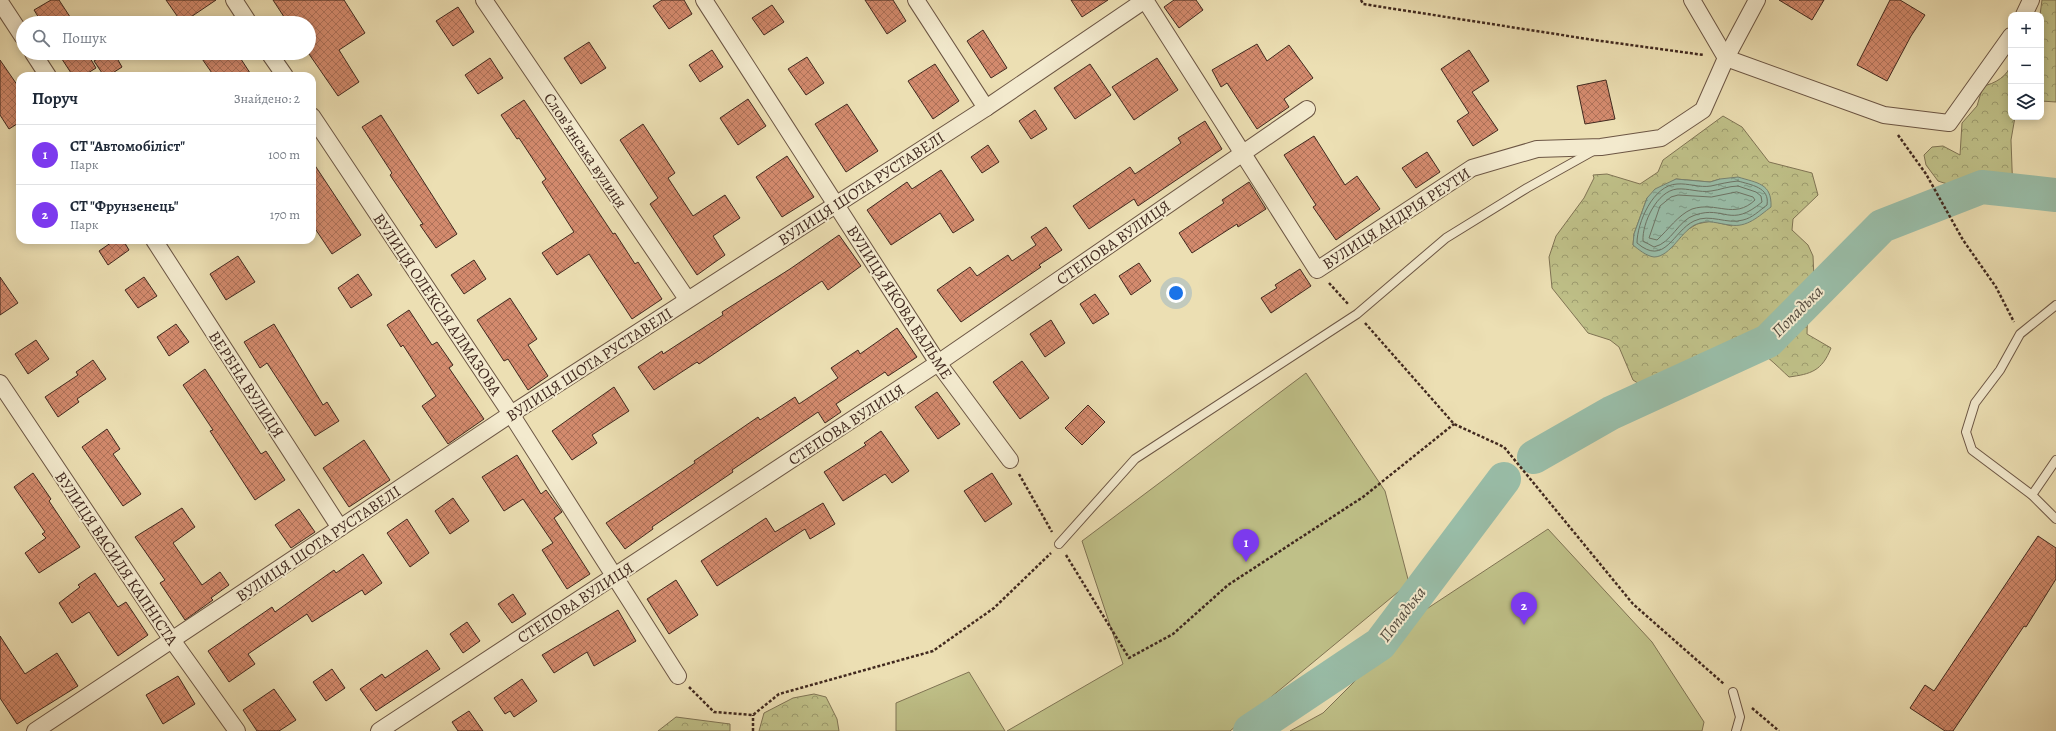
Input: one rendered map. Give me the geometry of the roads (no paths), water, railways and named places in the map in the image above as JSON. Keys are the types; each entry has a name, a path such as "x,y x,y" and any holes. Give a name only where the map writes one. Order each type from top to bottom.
{"street":[{"path":"234,0 244,16"},
{"name":"Словʼянська вулиця","path":"484,0 687,299"},
{"name":"ВУЛИЦЯ ЯКОВА БАЛЬМЕ","path":"704,0 938,363 1010,460"},
{"path":"916,0 986,108"},
{"name":"ВУЛИЦЯ ШОТА РУСТАВЕЛІ","path":"35,731 511,414 687,299 986,108 1145,0"},
{"name":"ВУЛИЦЯ АНДРІЯ РЕУТИ","path":"1145,0 1316,270 1472,168 1537,149 1601,147 1661,138 1703,110 1726,58 1757,0"},
{"path":"1692,0 1726,58 1884,115 1950,122 2008,40"},
{"path":"2025,12 2031,0"},
{"path":"0,2 16,26"},
{"path":"38,60 45,72"},
{"path":"275,60 282,72"},
{"name":"СТЕПОВА ВУЛИЦЯ","path":"379,731 938,363 1307,109"},
{"name":"ВУЛИЦЯ ОЛЕКСІЯ АЛМАЗОВА","path":"316,122 511,414 678,676"},
{"name":"ВЕРБНА ВУЛИЦЯ","path":"157,244 340,528"},
{"name":"ВУЛИЦЯ ВАСИЛЯ КАПНІСТА","path":"0,383 172,640 237,731"}],"lane":[{"path":"1060,544 1135,459 1357,314 1446,238 1526,188 1601,147"},
{"path":"2056,305 2020,334 2000,370 1976,403 1966,432 1972,450 2032,495 2056,519"},
{"path":"2032,495 2056,460"},
{"path":"1733,692 1740,717 1736,731"}],"water":[{"path":"1738,177 1762,185 1769,193 1771,207 1742,225 1709,222 1697,224 1686,231 1666,253 1660,256 1654,257 1648,255 1633,245 1634,234 1647,198 1655,189 1676,179 1710,182"}],"waterway":[{"name":"Попадька","path":"1534,457 1611,413 1768,341 1882,226 1982,187 2056,195"},
{"name":"Попадька","path":"1250,731 1380,644 1504,479"}],"place":[{"name":"СТ \"Автомобіліст\"","path":"1246,562"},
{"name":"СТ \"Фрунзенець\"","path":"1524,625"}]}
